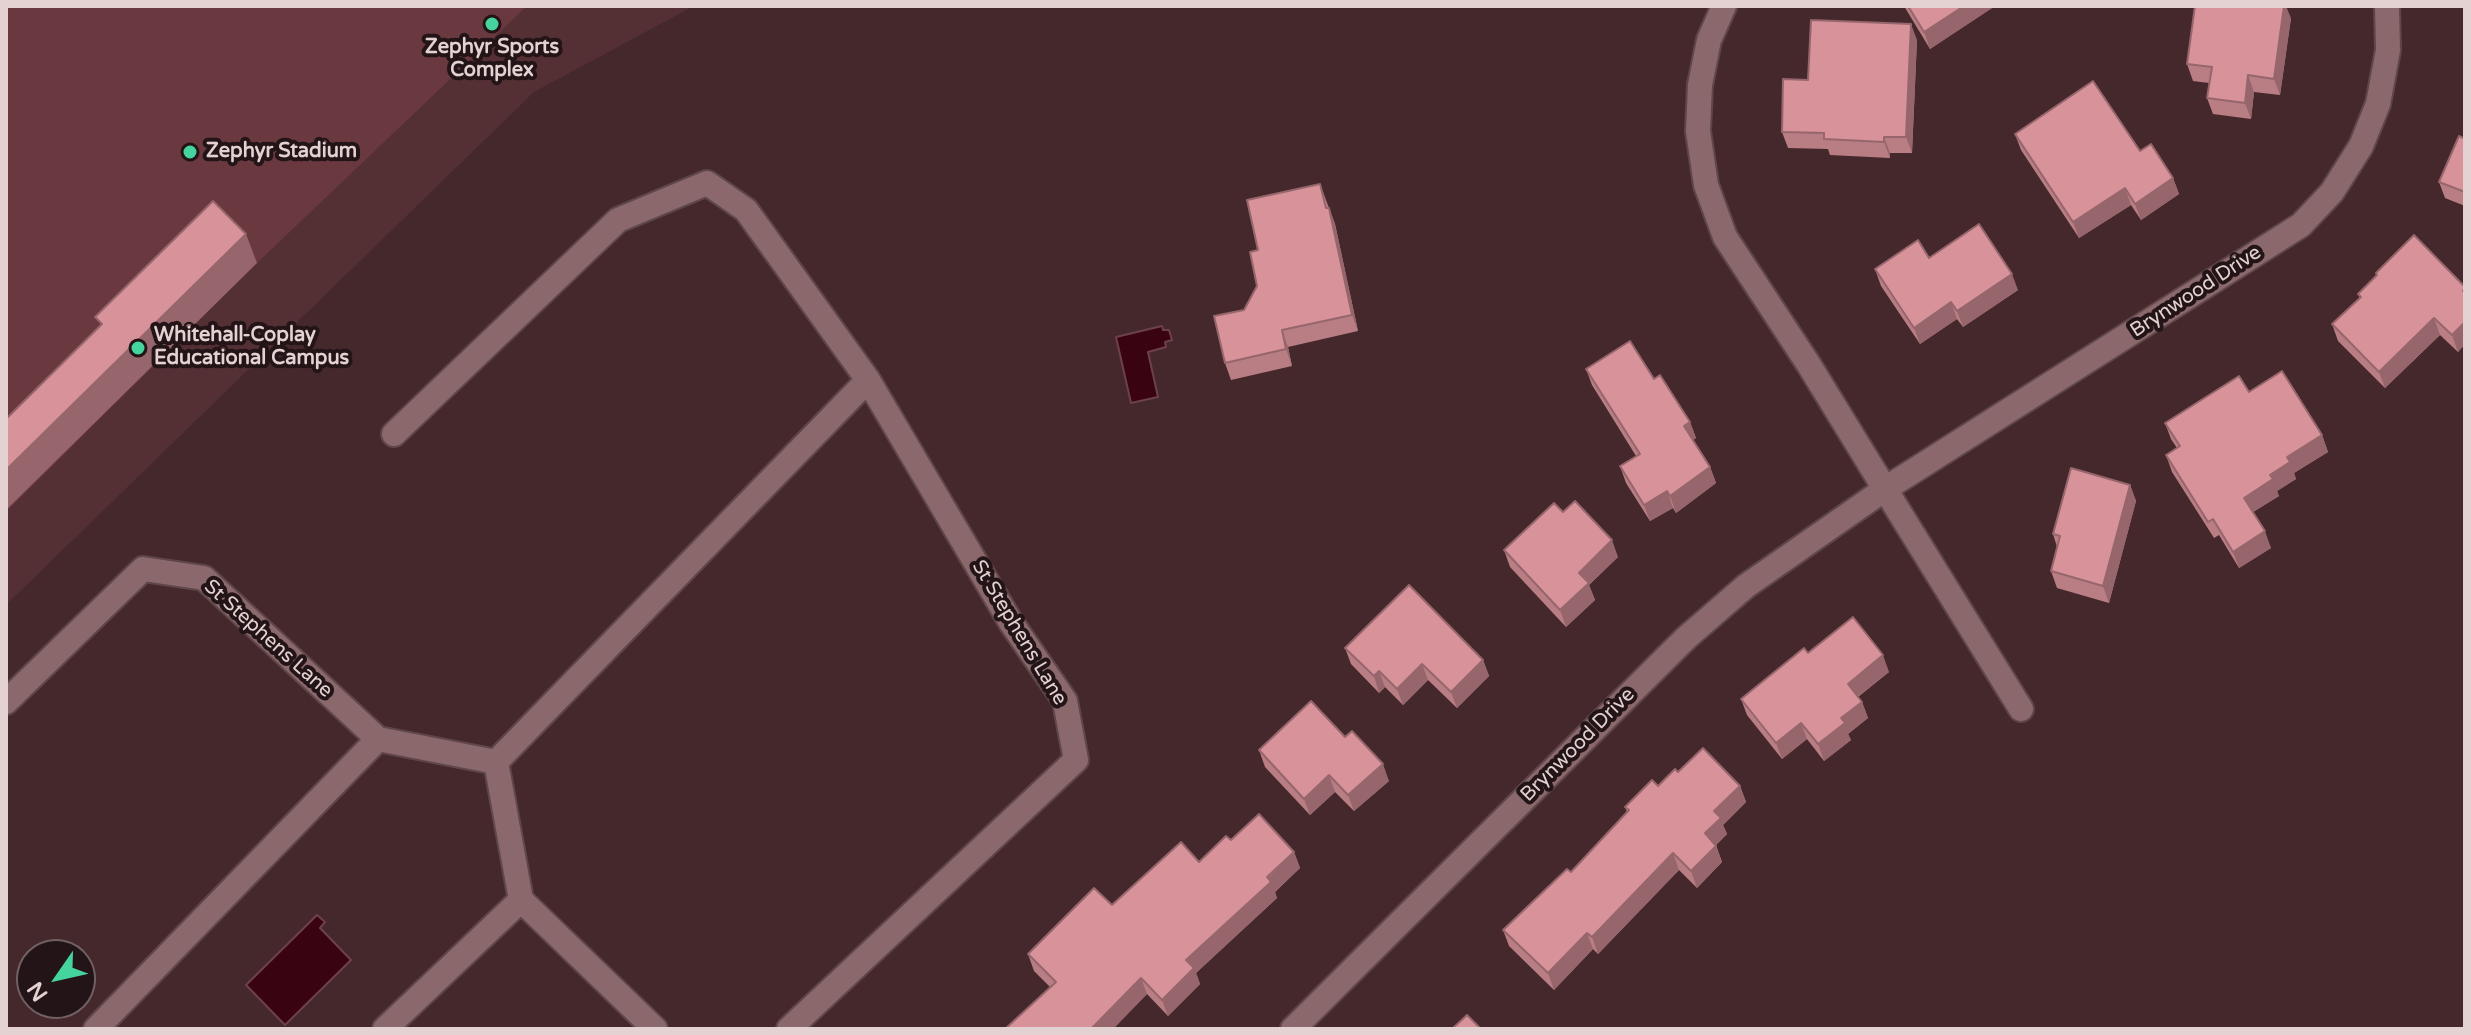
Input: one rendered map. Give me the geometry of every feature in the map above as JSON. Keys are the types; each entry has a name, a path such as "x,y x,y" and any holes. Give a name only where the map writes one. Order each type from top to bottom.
{"street":[{"path":"1724,6 1709,40 1700,85 1698,131 1706,185 1725,237 1809,365 2021,709"},
{"name":"Brynwood Drive","path":"1293,1029 1686,638 1746,586 1885,489 2301,225 2332,192 2361,146 2378,104 2388,50 2387,6"},
{"name":"St Stephens Lane","path":"394,434 618,220 707,183 746,210 868,380 1010,621 1065,701 1076,760 789,1029"},
{"path":"496,762 868,380"},
{"name":"St Stephens Lane","path":"6,702 143,569 204,578 378,739"},
{"path":"96,1029 378,739 496,762"},
{"path":"496,762 521,900 655,1029"},
{"path":"385,1029 521,900"}],"shaded area":[{"name":"Zephyr Stadium","path":"6,6 694,6 534,92 6,605"},
{"name":"Zephyr Stadium","path":"6,6 527,6 257,263 6,512"},
{"path":"1162,326 1163,330 1169,330 1172,340 1165,342 1166,347 1148,352 1158,397 1131,403 1116,337"},
{"path":"317,915 325,922 320,928 351,960 285,1025 246,985"}],"building":[{"path":"1908,6 1964,6 1924,32"},
{"path":"2195,6 2284,6 2274,79 2248,75 2245,103 2207,98 2212,67 2187,64"},
{"path":"1811,20 1911,24 1906,137 1884,137 1884,142 1824,139 1824,133 1782,132 1783,79 1808,80"},
{"path":"2093,81 2140,151 2151,144 2173,178 2135,204 2125,188 2073,222 2015,134"},
{"path":"2459,136 2465,139 2465,192 2439,182"},
{"path":"1320,184 1326,208 1329,208 1352,315 1282,330 1286,349 1225,363 1214,316 1244,310 1257,286 1250,252 1258,250 1247,200"},
{"path":"213,201 246,234 6,470 6,419 102,324 95,317"},
{"path":"1979,224 2012,274 1957,311 1951,302 1914,328 1875,269 1918,240 1929,258"},
{"path":"2414,235 2465,287 2465,322 2452,335 2434,318 2379,372 2332,324 2361,297 2358,294"},
{"path":"1630,341 1654,379 1660,375 1690,422 1684,426 1710,467 1670,496 1667,491 1644,505 1620,466 1640,454 1586,369"},
{"path":"2282,371 2322,435 2287,457 2290,462 2270,475 2273,479 2244,498 2265,531 2233,552 2213,519 2208,522 2166,455 2180,446 2165,423 2239,376 2249,392"},
{"path":"2071,468 2130,485 2103,586 2051,571 2060,536 2053,534"},
{"path":"1575,501 1612,540 1579,573 1589,583 1560,610 1504,550 1554,503 1563,512"},
{"path":"1409,585 1483,660 1451,692 1422,664 1397,689 1379,671 1374,676 1345,648"},
{"path":"1853,617 1883,655 1848,684 1862,702 1841,718 1845,723 1818,744 1801,723 1776,743 1741,699 1804,648 1808,653"},
{"path":"1311,701 1345,737 1352,731 1383,764 1348,795 1329,775 1304,799 1259,750"},
{"path":"1703,748 1740,786 1714,811 1721,818 1705,833 1716,846 1691,871 1673,853 1592,937 1587,933 1548,973 1503,930 1567,869 1571,872 1629,810 1625,807 1652,780 1658,786"},
{"path":"1259,814 1294,852 1267,877 1271,882 1186,960 1194,968 1162,1000 1141,978 1091,1029 1005,1029 1056,982 1028,954 1094,888 1112,905 1181,842 1199,862 1226,836 1231,840"},
{"path":"1467,1015 1481,1029 1452,1029"}],"place":[{"name":"Zephyr Sports Complex","path":"492,24"},
{"name":"Zephyr Stadium","path":"190,152"},
{"name":"Whitehall-Coplay Educational Campus","path":"138,348"}]}
